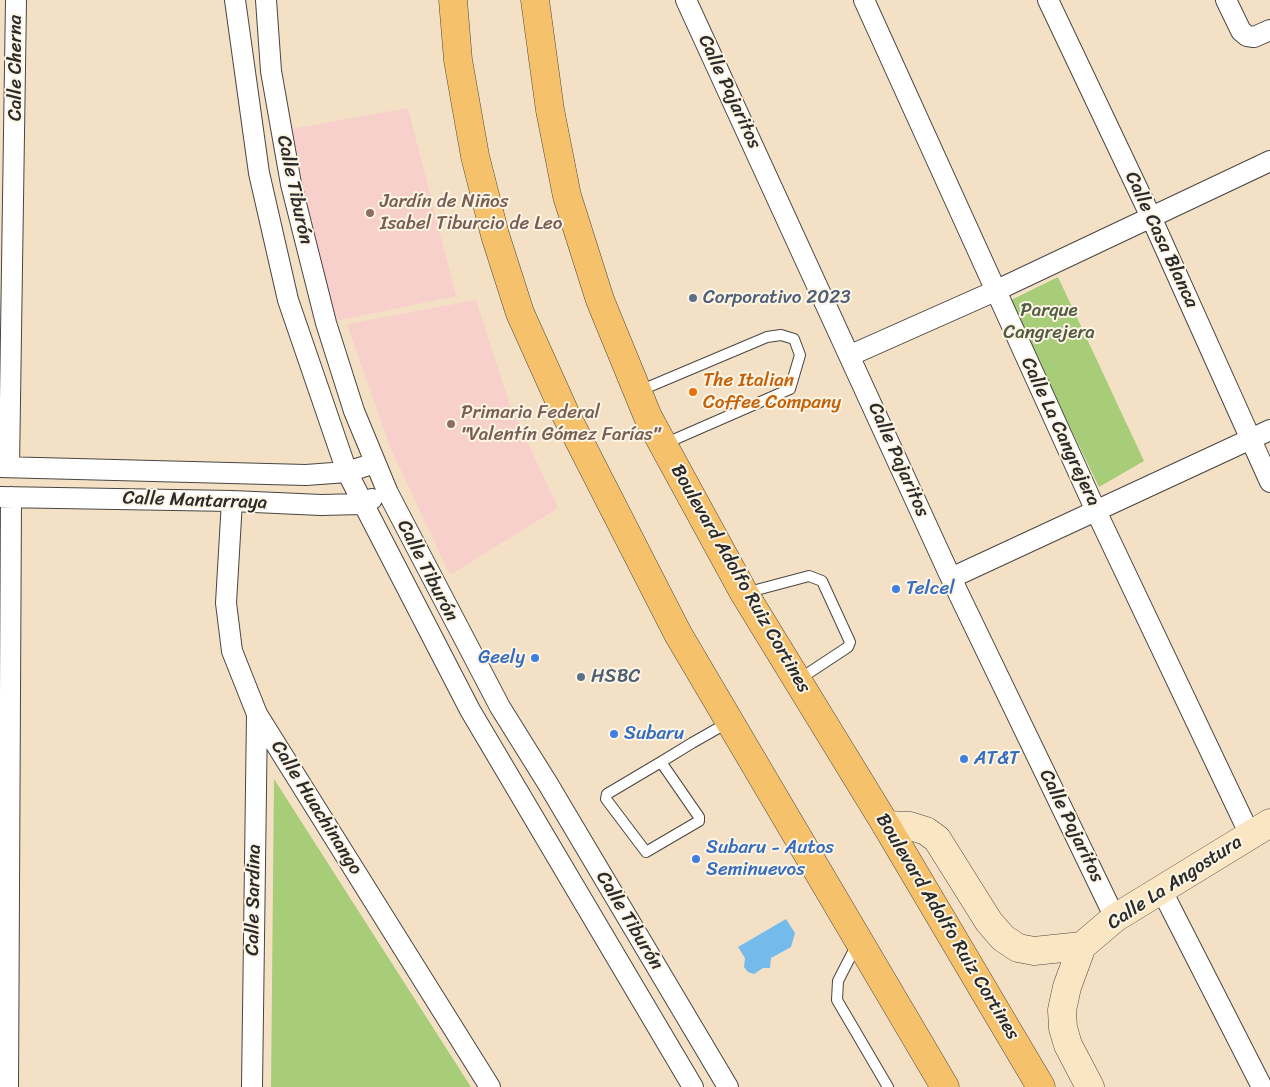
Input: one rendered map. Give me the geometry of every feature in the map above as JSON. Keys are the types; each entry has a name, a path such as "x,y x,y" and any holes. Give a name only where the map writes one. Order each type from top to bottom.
{"main road":[{"path":"452,0 458,60 475,156 495,235 520,313 565,413 664,607 945,1087"},
{"name":"Boulevard Adolfo Ruiz Cortines","path":"535,0 550,110 567,196 600,300 638,392 663,445 744,593 886,825 1041,1087"}],"street":[{"name":"Calle Cherna","path":"4,467 8,75 16,0"},
{"name":"Calle Tiburón","path":"235,0 259,173 288,300 347,472 470,710 693,1087"},
{"name":"Calle Tiburón","path":"266,0 271,71 290,184 326,322 354,411 375,463 388,493 500,708 548,784 728,1087"},
{"name":"Calle Pajaritos","path":"686,0 851,355 951,578 1115,918"},
{"name":"Calle La Cangrejera","path":"864,0 1096,511 1260,829"},
{"name":"Calle Casa Blanca","path":"1048,0 1151,217 1270,482"},
{"path":"1226,0 1241,31 1247,36 1254,37 1270,30"},
{"path":"851,355 995,291 1270,162"},
{"path":"951,578 1270,430"},
{"name":"Calle Mantarraya","path":"4,467 306,475 347,472 375,463"},
{"name":"Calle Mantarraya","path":"5,497 232,501 321,506 362,504 388,493"},
{"path":"5,497 5,981 8,1087"},
{"name":"Calle Huachinango","path":"232,501 226,603 232,651 257,714 490,1087"},
{"name":"Calle Sardina","path":"252,1087 257,714"},
{"path":"886,825 910,826 926,831 937,839 989,922 1003,938 1018,948 1034,951 1082,946"},
{"name":"Calle La Angostura","path":"1090,1087 1068,1045 1063,1028 1062,1010 1067,987 1082,946 1115,918 1260,829"},
{"path":"1161,890 1262,1087"}],"lane":[{"path":"638,392 767,337 781,335 794,338 800,355 790,389 663,445"},
{"path":"744,593 809,576 822,581 850,642 848,647 797,680"},
{"path":"662,762 699,818 699,821 646,852 606,797 662,762 730,721"},
{"path":"859,941 838,981 837,1000 888,1087"}],"shaded area":[{"name":"Jardín de Niños Isabel Tiburcio de Leo","path":"408,108 456,296 331,322 285,130"},
{"name":"Primaria Federal \"Valentín Gómez Farías\"","path":"476,300 509,402 558,508 450,575 390,447 347,324"}],"green space":[{"name":"Parque Cangrejera","path":"1058,277 1144,461 1099,487 1009,301"},
{"path":"274,779 471,1087 271,1087"}],"water":[{"path":"786,919 795,933 791,947 771,958 770,968 763,968 754,974 748,972 744,967 745,958 738,947"}],"place":[{"name":"Jardín de Niños Isabel Tiburcio de Leo","path":"370,213"},
{"name":"Corporativo 2023","path":"693,298"},
{"name":"The Italian Coffee Company","path":"693,392"},
{"name":"Primaria Federal \"Valentín Gómez Farías\"","path":"451,424"},
{"name":"Telcel","path":"896,589"},
{"name":"Geely","path":"535,658"},
{"name":"HSBC","path":"581,677"},
{"name":"Subaru","path":"614,734"},
{"name":"AT&T","path":"964,759"},
{"name":"Subaru - Autos Seminuevos","path":"696,859"}]}
